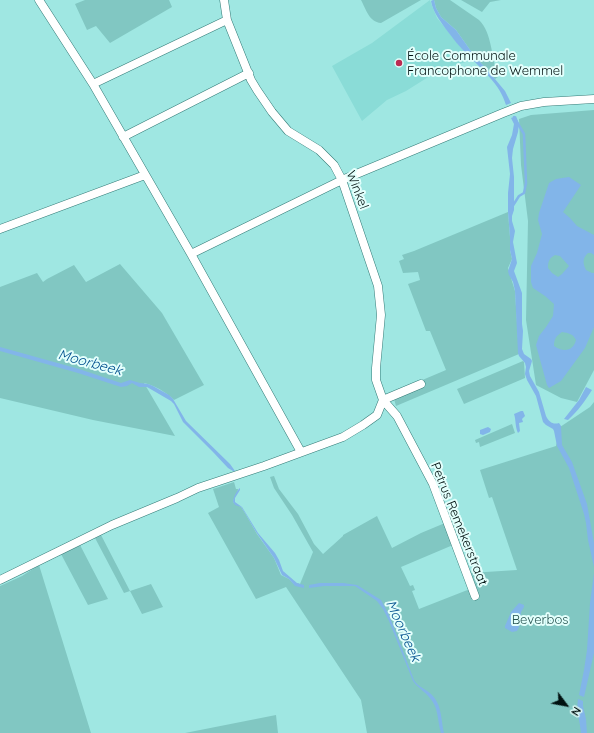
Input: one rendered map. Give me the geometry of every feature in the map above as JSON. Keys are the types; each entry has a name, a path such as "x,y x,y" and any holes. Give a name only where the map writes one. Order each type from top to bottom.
{"street":[{"path":"39,0 92,84 191,254 301,452"},
{"name":"Winkel","path":"224,0 227,20 251,80 257,90 272,112 288,131 319,150 334,165 342,180 378,286 381,315 376,380 383,400"},
{"path":"92,84 227,20"},
{"path":"123,137 249,73"},
{"path":"191,254 342,180 521,106 544,102 594,99"},
{"path":"0,229 145,175"},
{"path":"0,580 112,525 198,488 343,437 363,425 377,414 383,400 421,384"},
{"name":"Petrus Remekerstraat","path":"383,400 397,416 433,484 476,596"}],"shaded area":[{"name":"École Communale Francophone de Wemmel","path":"430,0 437,18 473,60 441,69 406,91 387,100 362,121 332,66 372,43"},
{"path":"433,0 441,17 456,30 473,54 505,91 511,103 506,105 495,84 462,50 445,28 433,9 431,1"},
{"path":"516,116 519,124 512,158 514,177 514,210 512,221 515,231 513,242 517,263 514,271 522,293 522,349 524,354 532,361 529,371 530,376 539,392 548,420 555,424 559,423 561,426 562,445 572,462 587,504 594,543 594,567 584,514 569,468 557,446 553,429 543,422 536,396 525,374 525,363 518,353 515,291 508,271 512,259 510,250 508,212 510,174 507,147 512,135 514,124 511,118"},
{"path":"569,177 581,185 563,212 577,226 594,235 594,255 588,253 585,257 584,266 586,270 594,273 594,327 585,348 561,381 549,388 536,345 539,336 553,316 554,304 533,288 531,282 531,266 537,253 542,234 538,220 539,213 549,183 556,179","holes":["555,255 560,256 569,266 558,277 548,268 549,260","562,332 574,336 576,340 575,344 570,349 564,350 554,346 554,341"]},
{"path":"0,347 79,369 121,383 130,380 153,386 173,399 186,421 230,464 235,471 228,468 183,422 171,401 147,387 139,387 132,383 121,387 0,351"},
{"path":"586,387 592,390 587,398 568,420 564,419 579,400"},
{"path":"523,411 525,416 522,419 523,422 519,423 520,431 518,433 514,414"},
{"path":"488,427 491,429 490,432 483,435 480,434 480,430"},
{"path":"240,488 235,498 235,502 242,507 258,533 275,553 283,571 297,583 304,585 304,588 295,586 289,579 282,575 274,558 241,507 235,505 233,502 235,494"},
{"path":"594,573 594,653 584,697 579,695 587,650 590,603"},
{"path":"320,583 343,583 357,585 381,600 389,615 414,680 431,694 437,702 444,733 441,733 435,705 413,681 389,621 377,601 355,586 324,586 309,588 309,585"},
{"path":"519,603 524,605 524,607 521,612 519,627 517,631 512,632 505,628 505,626 511,612"},
{"path":"578,699 583,701 587,733 581,733"}],"green space":[{"path":"85,0 169,0 172,7 110,43 96,26 87,30 75,4"},
{"path":"361,0 421,0 381,23 371,18"},
{"path":"434,0 450,0 479,20 487,32 498,77 495,79 473,54 456,30 441,17"},
{"path":"461,0 501,0 490,2 482,12"},
{"path":"594,110 594,370 577,402 561,398 536,385 526,320 528,221 521,165 519,119 531,115"},
{"path":"508,212 510,250 512,259 508,268 515,291 519,354 396,406 394,399 420,381 446,370 430,331 426,331 408,284 420,280 418,272 403,273 399,261 404,259 402,255"},
{"path":"120,264 162,313 204,385 174,400 160,389 144,383 175,436 93,420 0,398 0,287 37,273 43,282 74,265 86,282"},
{"path":"523,361 525,378 464,404 457,389"},
{"name":"Beverbos","path":"594,402 594,733 367,733 361,700 286,587 256,599 208,513 219,507 213,489 234,482 236,489 238,489 233,502 241,507 245,513 257,534 274,558 281,575 289,579 295,585 297,583 300,584 313,552 292,515 274,488 270,477 274,476 279,489 298,514 314,544 323,554 343,535 377,516 392,548 445,523 453,545 401,567 410,586 413,585 415,590 412,591 419,609 470,589 470,573 517,570 492,497 489,498 480,470 556,446 560,427 590,407"},
{"path":"512,424 515,433 480,447 479,442 476,443 475,440"},
{"path":"101,535 130,591 124,593 95,538"},
{"path":"80,545 108,599 88,605 61,554"},
{"path":"39,565 91,733 0,733 0,586 22,576"},
{"path":"151,584 163,607 142,614 130,591"},
{"path":"276,715 278,733 185,733"}],"waterway":[{"path":"512,207 519,196 524,193 526,183 524,134 514,117"}],"place":[{"name":"École Communale Francophone de Wemmel","path":"399,63"}],"water label":[{"name":"Moorbeek","path":"90,363"},
{"name":"Moorbeek","path":"403,631"}]}
